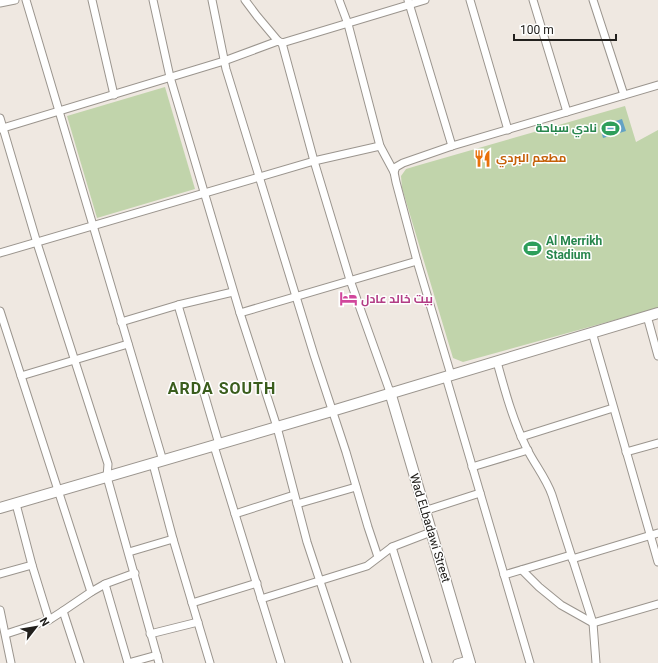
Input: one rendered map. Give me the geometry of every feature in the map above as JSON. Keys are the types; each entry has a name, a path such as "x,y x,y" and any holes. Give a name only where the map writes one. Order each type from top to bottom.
{"street":[{"path":"0,3 15,0"},
{"path":"26,0 128,344 158,462 173,539 210,663"},
{"path":"92,0 114,95"},
{"path":"153,0 170,78 233,292 277,427 294,495 319,581 347,663"},
{"path":"212,0 224,60 378,557"},
{"path":"246,0 256,16 280,42 350,280 390,392"},
{"path":"339,0 348,24 380,146 394,172 472,467 529,663"},
{"path":"1,129 170,78 280,42 348,24 409,2 426,0"},
{"path":"470,0 508,130"},
{"path":"533,0 567,112"},
{"path":"593,0 624,95"},
{"path":"409,2 452,146"},
{"path":"394,172 396,167 403,163 452,146 658,84"},
{"path":"0,118 1,129 108,464 107,477 159,663"},
{"path":"0,253 314,161 380,146"},
{"path":"240,313 417,261"},
{"path":"121,322 178,305 233,292"},
{"path":"178,305 235,514 281,663"},
{"path":"0,311 91,592"},
{"path":"0,508 59,492 658,313"},
{"path":"647,316 658,356"},
{"path":"592,332 658,562"},
{"path":"20,376 128,344"},
{"path":"497,362 521,437 547,481 572,557 593,623 596,663"},
{"name":"Wad ELbadawi Street","path":"390,392 469,661"},
{"path":"521,437 613,408"},
{"path":"626,452 658,443"},
{"path":"472,467 528,450"},
{"path":"297,504 356,487"},
{"path":"424,511 480,493"},
{"path":"235,514 294,495"},
{"path":"16,504 32,565 49,620"},
{"path":"261,599 367,566 392,547 430,532"},
{"path":"504,575 658,533"},
{"path":"129,552 173,539"},
{"path":"392,547 428,663"},
{"path":"0,574 32,565"},
{"path":"522,570 539,587 561,605 593,623 658,604"},
{"path":"6,634 49,620 105,584 135,573"},
{"path":"192,603 257,583"},
{"path":"105,584 128,663 157,655"},
{"path":"0,610 11,663"},
{"path":"63,612 80,663"},
{"path":"150,634 198,622"},
{"path":"457,663 469,661"}],"green space":[{"path":"165,87 195,189 97,218 67,116"},
{"name":"Al Merrikh Stadium","path":"625,106 636,142 658,130 658,308 463,362 453,358 402,188 401,176 406,169"}],"water":[{"path":"622,119 626,131 603,138 600,126"}],"place":[{"name":"نادي سباحة","path":"610,128"},
{"name":"مطعم البردي","path":"483,158"},
{"name":"Al Merrikh Stadium","path":"533,248"},
{"name":"بيت خالد عادل","path":"348,299"}],"district":[{"name":"ARDA SOUTH","path":"222,388"}]}
